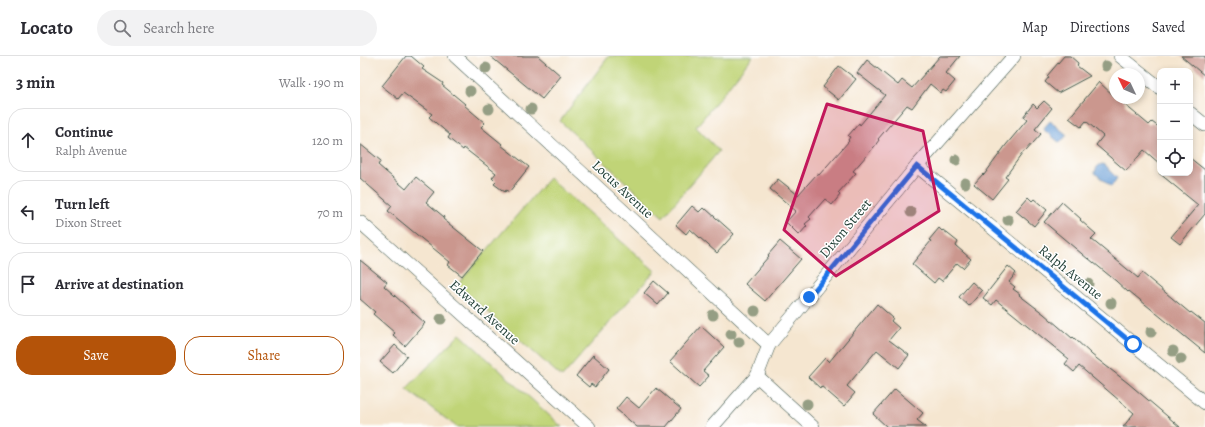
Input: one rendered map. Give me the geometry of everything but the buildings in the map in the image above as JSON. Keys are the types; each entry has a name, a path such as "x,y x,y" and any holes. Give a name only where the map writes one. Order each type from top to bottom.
{"street":[{"name":"Locus Avenue","path":"455,56 769,345"},
{"name":"Dixon Street","path":"712,427 757,376 769,345 917,166 1014,56"},
{"path":"1120,56 1157,86"},
{"path":"1193,115 1205,125"},
{"name":"Ralph Avenue","path":"917,166 1205,403"},
{"name":"Edward Avenue","path":"360,222 589,427"},
{"path":"757,376 813,427"}],"highlighted area":[{"path":"827,104 923,131 939,211 836,276 784,230"}],"green space":[{"path":"609,56 753,56 696,127 719,151 663,217 560,121"},
{"path":"549,178 655,271 562,377 457,285"},
{"path":"460,334 562,427 457,427 406,389"}],"water":[{"path":"1050,121 1067,135 1060,143 1043,129"},
{"path":"1103,164 1107,166 1117,178 1111,187 1095,173 1097,167"}],"route":[{"path":"809,297 917,166 1133,344"}]}
